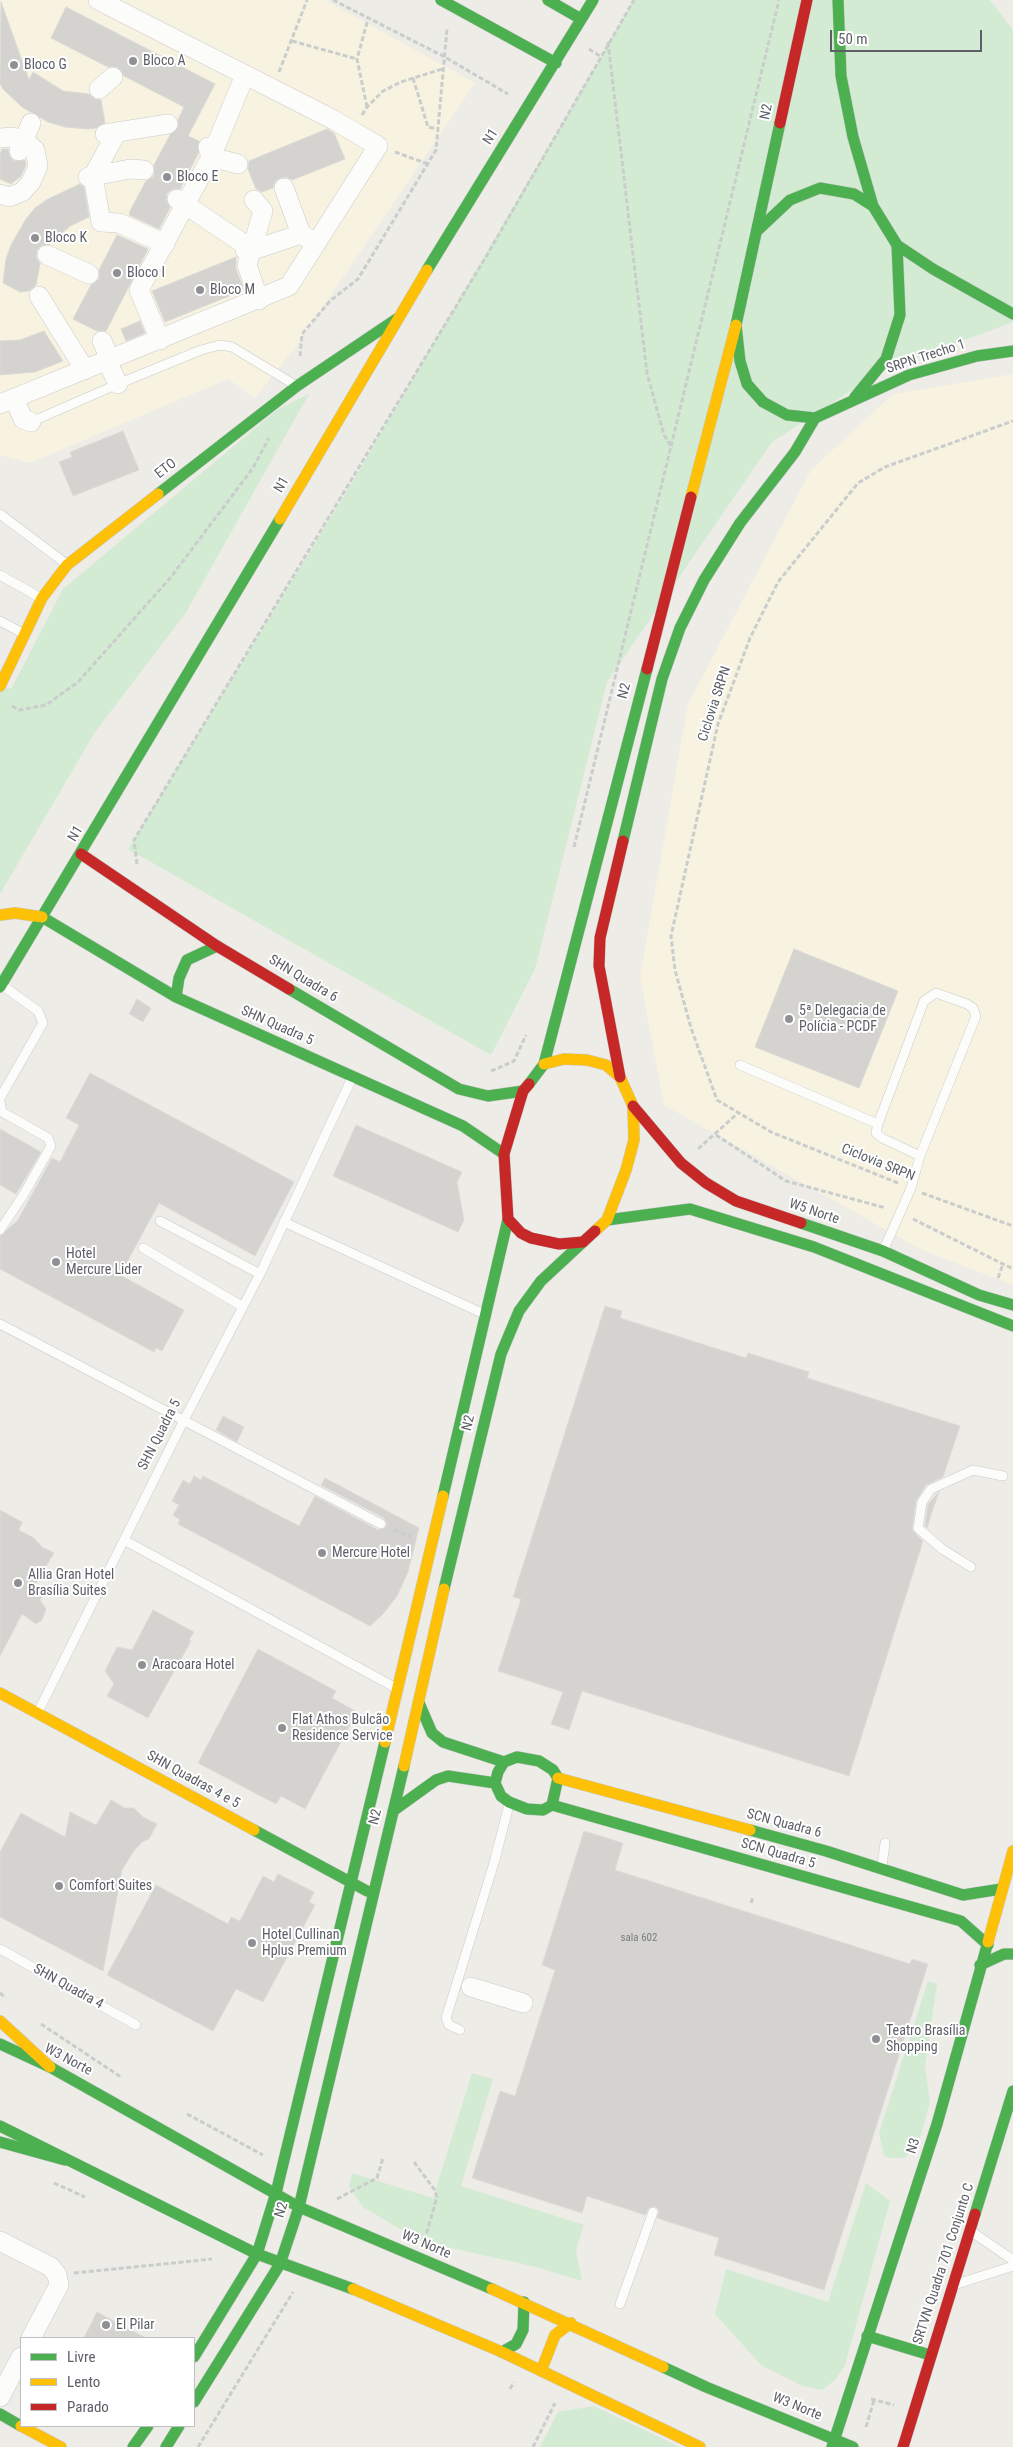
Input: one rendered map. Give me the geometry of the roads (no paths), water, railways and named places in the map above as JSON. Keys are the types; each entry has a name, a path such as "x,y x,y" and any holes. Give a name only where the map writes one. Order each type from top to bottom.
{"main road":[{"path":"441,0 556,63"},
{"path":"548,0 581,19"},
{"name":"N1","path":"1,986 466,204 556,63 592,0"},
{"name":"N2","path":"544,1064 736,325 807,0"},
{"path":"838,0 841,76 853,136 873,206 897,245 933,269 1013,314"},
{"path":"757,231 790,200 820,188 854,194 873,206"},
{"path":"852,401 886,359 900,315 897,245"},
{"name":"ETO","path":"0,686 3,669 24,634 42,598 67,565 297,386 398,318"},
{"path":"620,1077 606,1065 587,1060 564,1059 544,1064 523,1092 504,1154 508,1219 521,1233 531,1238 559,1244 582,1242 607,1220 626,1170 634,1140 633,1106 620,1077 599,966 600,938 662,679 680,628 704,580 740,523 795,452 815,418 787,415 763,402 747,384 740,361 736,325"},
{"name":"SRPN Trecho 1","path":"815,418 909,375 977,356 1013,351"},
{"name":"SHN Quadra 6","path":"81,854 217,946 458,1089 488,1096 523,1092"},
{"path":"0,915 15,913 42,917"},
{"name":"SHN Quadra 5","path":"42,917 176,997 463,1126 504,1154"},
{"path":"176,997 178,978 187,960 198,953 217,946"},
{"name":"W5 Norte","path":"633,1106 680,1163 706,1183 736,1201 883,1251 979,1294 1013,1305"},
{"path":"607,1220 690,1209 814,1247 1013,1326"},
{"name":"N2","path":"195,2355 229,2303 257,2254 276,2193 352,1883 508,1219"},
{"name":"N2","path":"195,2400 280,2264 299,2208 393,1811 452,1551 501,1354 519,1311 541,1281 582,1242"},
{"name":"SHN Quadras 4 e 5","path":"0,1693 372,1894"},
{"path":"418,1703 432,1733 443,1742 504,1762 516,1757 540,1761 553,1770 558,1778 552,1805 543,1810 527,1809 509,1802 501,1796 495,1783 504,1762"},
{"path":"393,1811 436,1780 448,1776 495,1783"},
{"name":"SCN Quadra 6","path":"558,1778 881,1868 963,1895 1002,1889"},
{"name":"SCN Quadra 5","path":"552,1805 583,1812 961,1921 988,1945"},
{"name":"N3","path":"833,2442 937,2124 1013,1851"},
{"path":"996,1907 1008,1915"},
{"path":"980,1965 1004,1954 1013,1954"},
{"path":"0,2021 50,2066"},
{"name":"W3 Norte","path":"0,2044 50,2066 276,2193 299,2208 572,2323 706,2387 833,2442 853,2447"},
{"name":"SRTVN Quadra 701 Conjunto C","path":"903,2447 930,2355 955,2284 1013,2091"},
{"path":"0,2126 257,2254 304,2273 360,2292 502,2352 700,2447"},
{"path":"0,2142 65,2160"},
{"path":"502,2352 516,2344 523,2330 524,2302"},
{"path":"541,2371 555,2335 572,2323"},
{"path":"867,2336 930,2355"},
{"path":"0,2414 20,2425"},
{"path":"23,2427 61,2447"},
{"path":"133,2447 147,2427"},
{"path":"168,2444 178,2427"},
{"path":"161,2428 168,2444"}],"street":[{"path":"31,422 23,419 7,401 160,340 217,323 255,291 290,286 308,239 378,146 353,131 332,123 272,89 98,0"},
{"path":"160,340 139,290 158,242 209,151 245,75"},
{"path":"98,89 113,77"},
{"path":"158,242 116,222 101,222 91,176 111,133 168,124"},
{"path":"0,138 25,138 35,150 38,166 37,188 9,197 0,194"},
{"path":"209,151 238,164"},
{"path":"91,176 130,169 144,170"},
{"path":"284,188 308,239"},
{"path":"254,200 263,211 245,250 247,265 255,291"},
{"path":"181,202 245,250 308,239"},
{"path":"47,255 88,274"},
{"path":"39,296 54,324 85,370"},
{"path":"102,341 118,384"},
{"path":"471,1986 522,2003"},
{"path":"0,2241 51,2267 57,2275 59,2285 32,2337"},
{"path":"0,2397 20,2358"}],"lane":[{"path":"31,422 201,350 220,345 232,347 297,386"},
{"path":"0,514 67,565"},
{"path":"0,575 42,598"},
{"path":"0,621 24,634"},
{"path":"0,1230 24,1194 51,1146 48,1138 2,1112 0,1100 43,1023 38,1011 1,986"},
{"path":"883,1251 910,1188 920,1156 976,1016 973,1008 967,1004 936,993 924,1001 876,1133 882,1138 920,1156"},
{"path":"740,1065 878,1124"},
{"name":"SHN Quadra 5","path":"38,1713 184,1420 260,1274 353,1076"},
{"path":"160,1221 260,1274"},
{"path":"284,1222 486,1315"},
{"path":"143,1248 243,1307"},
{"path":"0,1324 382,1524"},
{"path":"971,1567 942,1548 918,1528 922,1502 931,1489 973,1470 1003,1476"},
{"path":"124,1540 397,1689"},
{"path":"460,2030 449,2025 446,2018 494,1863 509,1802"},
{"path":"881,1868 884,1844"},
{"name":"SHN Quadra 4","path":"0,1949 136,2026"},
{"path":"620,2304 653,2212"},
{"path":"971,2231 1013,2260"},
{"path":"955,2284 1013,2266"},
{"path":"168,2444 182,2447"}],"place":[{"name":"Bloco A","path":"133,61"},
{"name":"Bloco G","path":"14,65"},
{"name":"Bloco E","path":"167,177"},
{"name":"Bloco K","path":"35,238"},
{"name":"Bloco I","path":"117,273"},
{"name":"Bloco M","path":"200,290"},
{"name":"5ª Delegacia de Polícia - PCDF","path":"789,1019"},
{"name":"Hotel Mercure Lider","path":"56,1262"},
{"name":"Mercure Hotel","path":"322,1553"},
{"name":"Allia Gran Hotel Brasília Suites","path":"18,1583"},
{"name":"Aracoara Hotel","path":"142,1665"},
{"name":"Flat Athos Bulcão Residence Service","path":"282,1728"},
{"name":"Comfort Suites","path":"59,1886"},
{"name":"Hotel Cullinan Hplus Premium","path":"252,1943"},
{"name":"Teatro Brasília Shopping","path":"876,2039"},
{"name":"El Pilar","path":"106,2325"}]}
